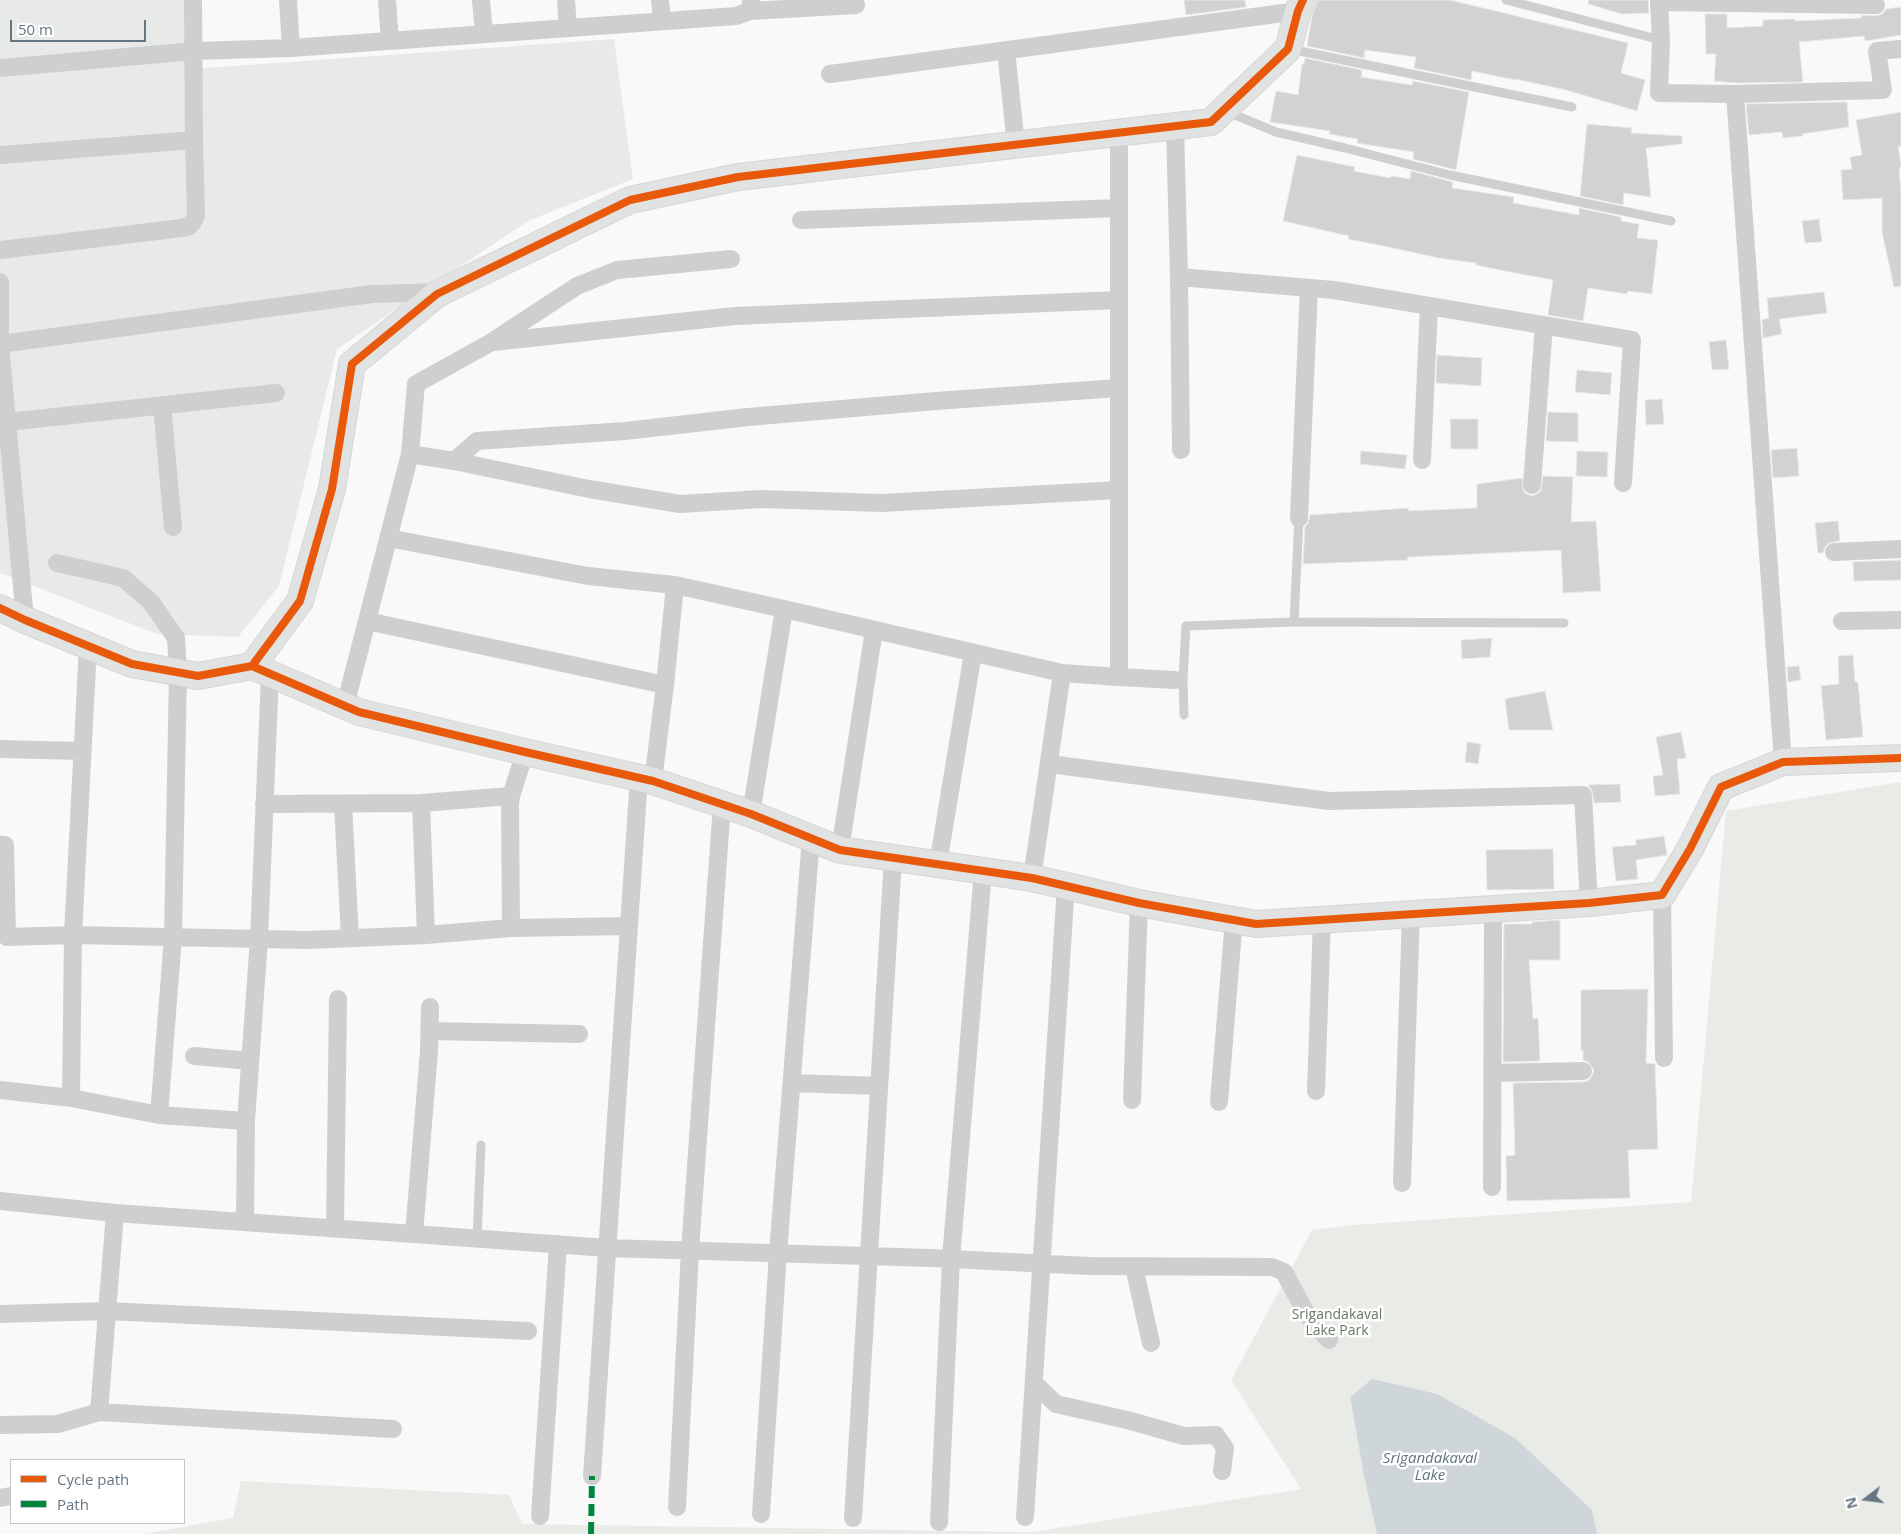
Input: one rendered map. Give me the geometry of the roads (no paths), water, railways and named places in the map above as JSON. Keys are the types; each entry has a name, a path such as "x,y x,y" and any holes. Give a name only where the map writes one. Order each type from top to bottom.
{"street":[{"path":"0,250 189,226 193,222 196,215 193,0"},
{"path":"288,0 291,48"},
{"path":"387,0 390,41"},
{"path":"481,0 484,34"},
{"path":"566,0 568,28"},
{"path":"660,0 662,21"},
{"path":"1876,5 1659,1 1661,40 1659,93 1735,94 1884,90 1876,51 1901,48"},
{"path":"0,68 194,51 291,48 736,16 750,5 856,5"},
{"path":"245,1222 246,1121 259,939 264,804 261,670 300,601 332,489 352,364 437,294 630,200 738,177 1211,122 1288,49 1300,5 1006,50 830,74"},
{"path":"1006,50 1016,146"},
{"path":"1735,94 1784,762"},
{"path":"1175,127 1181,450"},
{"path":"1119,134 1119,677"},
{"path":"0,155 194,140"},
{"path":"801,220 1119,208"},
{"path":"345,706 410,454 416,384 490,343 577,286 617,270 731,259"},
{"path":"1179,277 1334,290 1632,340 1623,482"},
{"path":"0,282 0,344 25,620"},
{"path":"1299,518 1309,288"},
{"path":"0,344 372,294 442,292"},
{"path":"490,343 734,316 1119,300"},
{"path":"1422,460 1429,306"},
{"path":"1532,486 1544,325"},
{"path":"454,461 478,441 626,431 748,417 1118,388"},
{"path":"8,422 276,394"},
{"path":"162,405 173,526"},
{"path":"410,454 454,461 588,489 680,504 761,498 882,503 1118,490"},
{"path":"388,538 588,576 675,586 1062,673 1179,680"},
{"path":"1834,552 1901,549"},
{"path":"57,563 123,578 151,602 176,638 178,672 173,937 159,1115"},
{"path":"592,1476 628,926 646,779 665,685 675,586"},
{"path":"0,608 132,664 198,676 261,670 359,712 646,779 751,814 840,850 1032,878 1139,902 1256,924 1589,903 1662,895"},
{"path":"751,814 784,609"},
{"path":"1842,621 1901,620"},
{"path":"367,621 665,685"},
{"path":"840,850 874,630"},
{"path":"71,1098 73,935 88,646"},
{"path":"938,864 973,653"},
{"path":"1032,878 1062,673"},
{"path":"0,749 82,751"},
{"path":"511,928 511,796 525,752"},
{"path":"1664,1058 1662,895 1690,849 1721,787 1784,762 1901,758"},
{"path":"1050,764 1329,801 1583,796 1589,903"},
{"path":"264,804 421,803 511,796"},
{"path":"421,803 426,935"},
{"path":"343,804 350,938"},
{"path":"678,1506 690,1250 722,804"},
{"path":"761,1514 778,1253 811,838"},
{"path":"0,845 4,845 4,938 73,935 259,939 350,938 426,935 511,928 628,926"},
{"path":"853,1518 893,858"},
{"path":"940,1522 951,1259 983,870"},
{"path":"1025,1517 1066,886"},
{"path":"1132,1100 1139,902"},
{"path":"1492,1187 1493,909"},
{"path":"1402,1183 1411,914"},
{"path":"1219,1102 1234,919"},
{"path":"1316,1091 1322,920"},
{"path":"335,1228 338,999"},
{"path":"414,1234 430,1031 430,1007"},
{"path":"430,1031 579,1034"},
{"path":"194,1056 250,1060"},
{"path":"1492,1073 1583,1071"},
{"path":"792,1082 879,1086"},
{"path":"0,1090 71,1098 159,1115 246,1121"},
{"path":"0,1201 116,1213 607,1248 1134,1267 1272,1267 1284,1272 1307,1315 1329,1340"},
{"path":"99,1412 116,1213"},
{"path":"540,1516 558,1244"},
{"path":"1134,1267 1151,1343"},
{"path":"0,1314 108,1311 528,1330"},
{"path":"1034,1383 1056,1404 1127,1420 1184,1436 1216,1435 1225,1448 1222,1471"},
{"path":"0,1425 58,1424 99,1412 393,1429"}],"lane":[{"path":"1506,0 1661,40"},
{"path":"1288,49 1572,107"},
{"path":"1224,110 1276,132 1450,175 1671,221"},
{"path":"1294,622 1299,518"},
{"path":"1184,715 1179,680 1186,626 1294,622 1564,623"},
{"path":"477,1238 481,1145"}],"water":[{"name":"Srigandakaval Lake","path":"1372,1379 1437,1394 1515,1438 1592,1510 1597,1534 1377,1534 1364,1476 1350,1397"}],"park label":[{"name":"Srigandakaval Lake Park","path":"1337,1324"}]}
